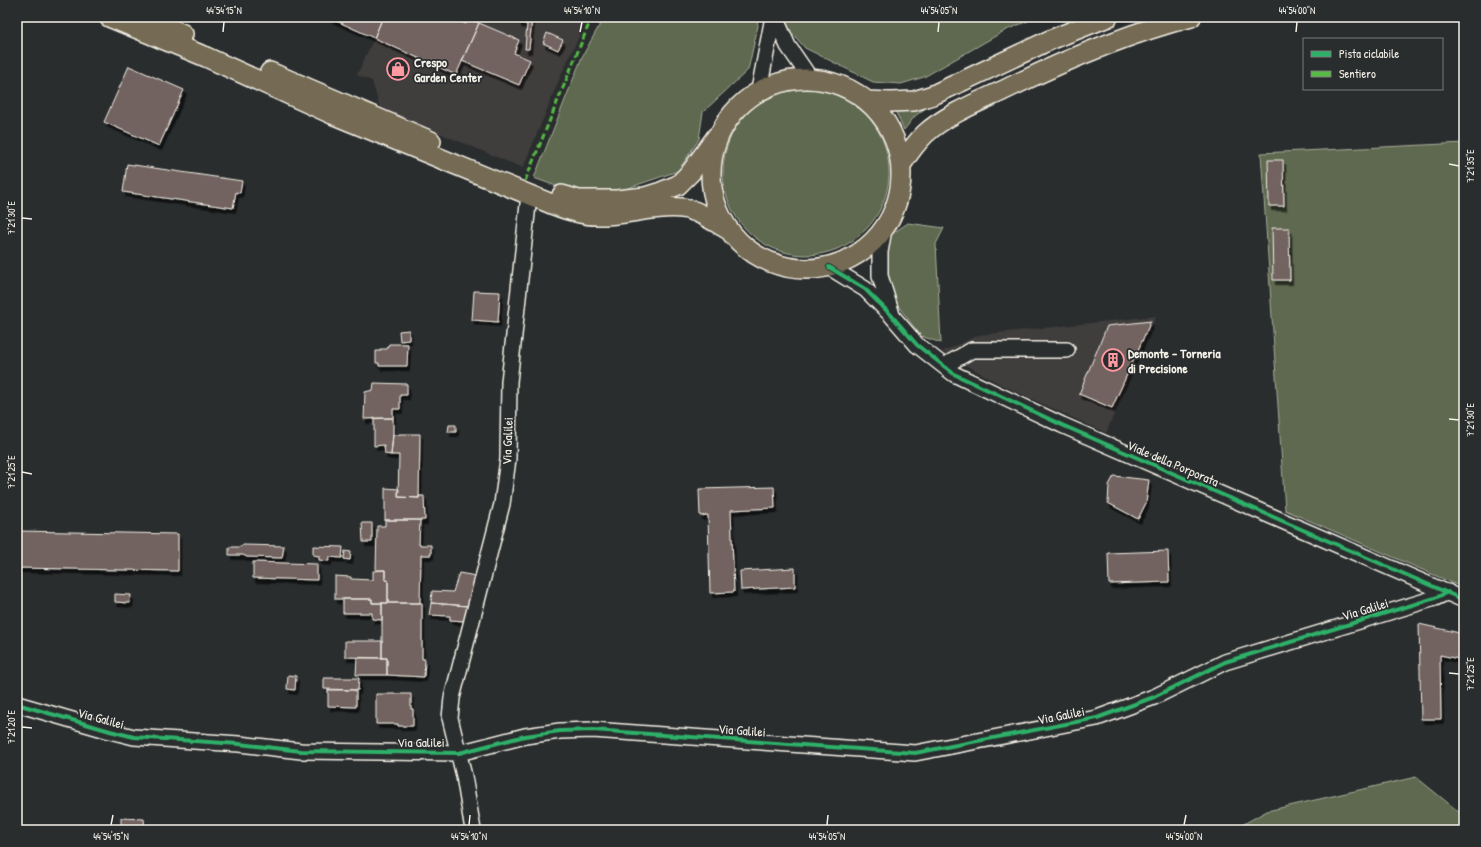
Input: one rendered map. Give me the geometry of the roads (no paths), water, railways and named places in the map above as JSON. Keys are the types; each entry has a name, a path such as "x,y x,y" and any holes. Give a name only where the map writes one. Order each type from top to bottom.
{"main road":[{"path":"109,17 206,57 332,114 528,195 574,212 596,215 664,208 684,208 700,214 727,229 747,250 772,264 800,270 829,267 850,259 868,246 884,229 894,210 900,188 901,165 896,141 884,119 868,100 841,84 810,78 783,80 759,90 742,102 728,118 691,172 678,185 645,198 579,200 558,194 496,168 144,17"},
{"path":"868,100 891,102 914,101 933,95 1050,40 1108,17"},
{"path":"901,165 925,134 942,121 978,102 1057,64 1117,40 1191,17"},
{"path":"717,136 711,156 710,181 716,206 727,229"}],"street":[{"path":"774,17 788,46 810,78"},
{"path":"759,90 774,17"},
{"name":"Via Galilei","path":"473,830 450,712 452,698 502,504 508,459 509,382 528,195"},
{"path":"884,229 880,252 880,276 892,316"},
{"name":"Viale della Porporata","path":"829,267 864,289 892,316 917,345 954,374 1062,425 1464,600"},
{"path":"944,366 972,350 1067,350"},
{"name":"Via Galilei","path":"17,704 134,737 240,744 301,751 459,753 525,736 560,731 593,730 915,753 1097,718 1154,697 1226,662 1435,598 1448,592"}],"place":[{"name":"Crespo Garden Center","path":"398,69"},
{"name":"Demonte - Torneria di Precisione","path":"1113,360"}]}
